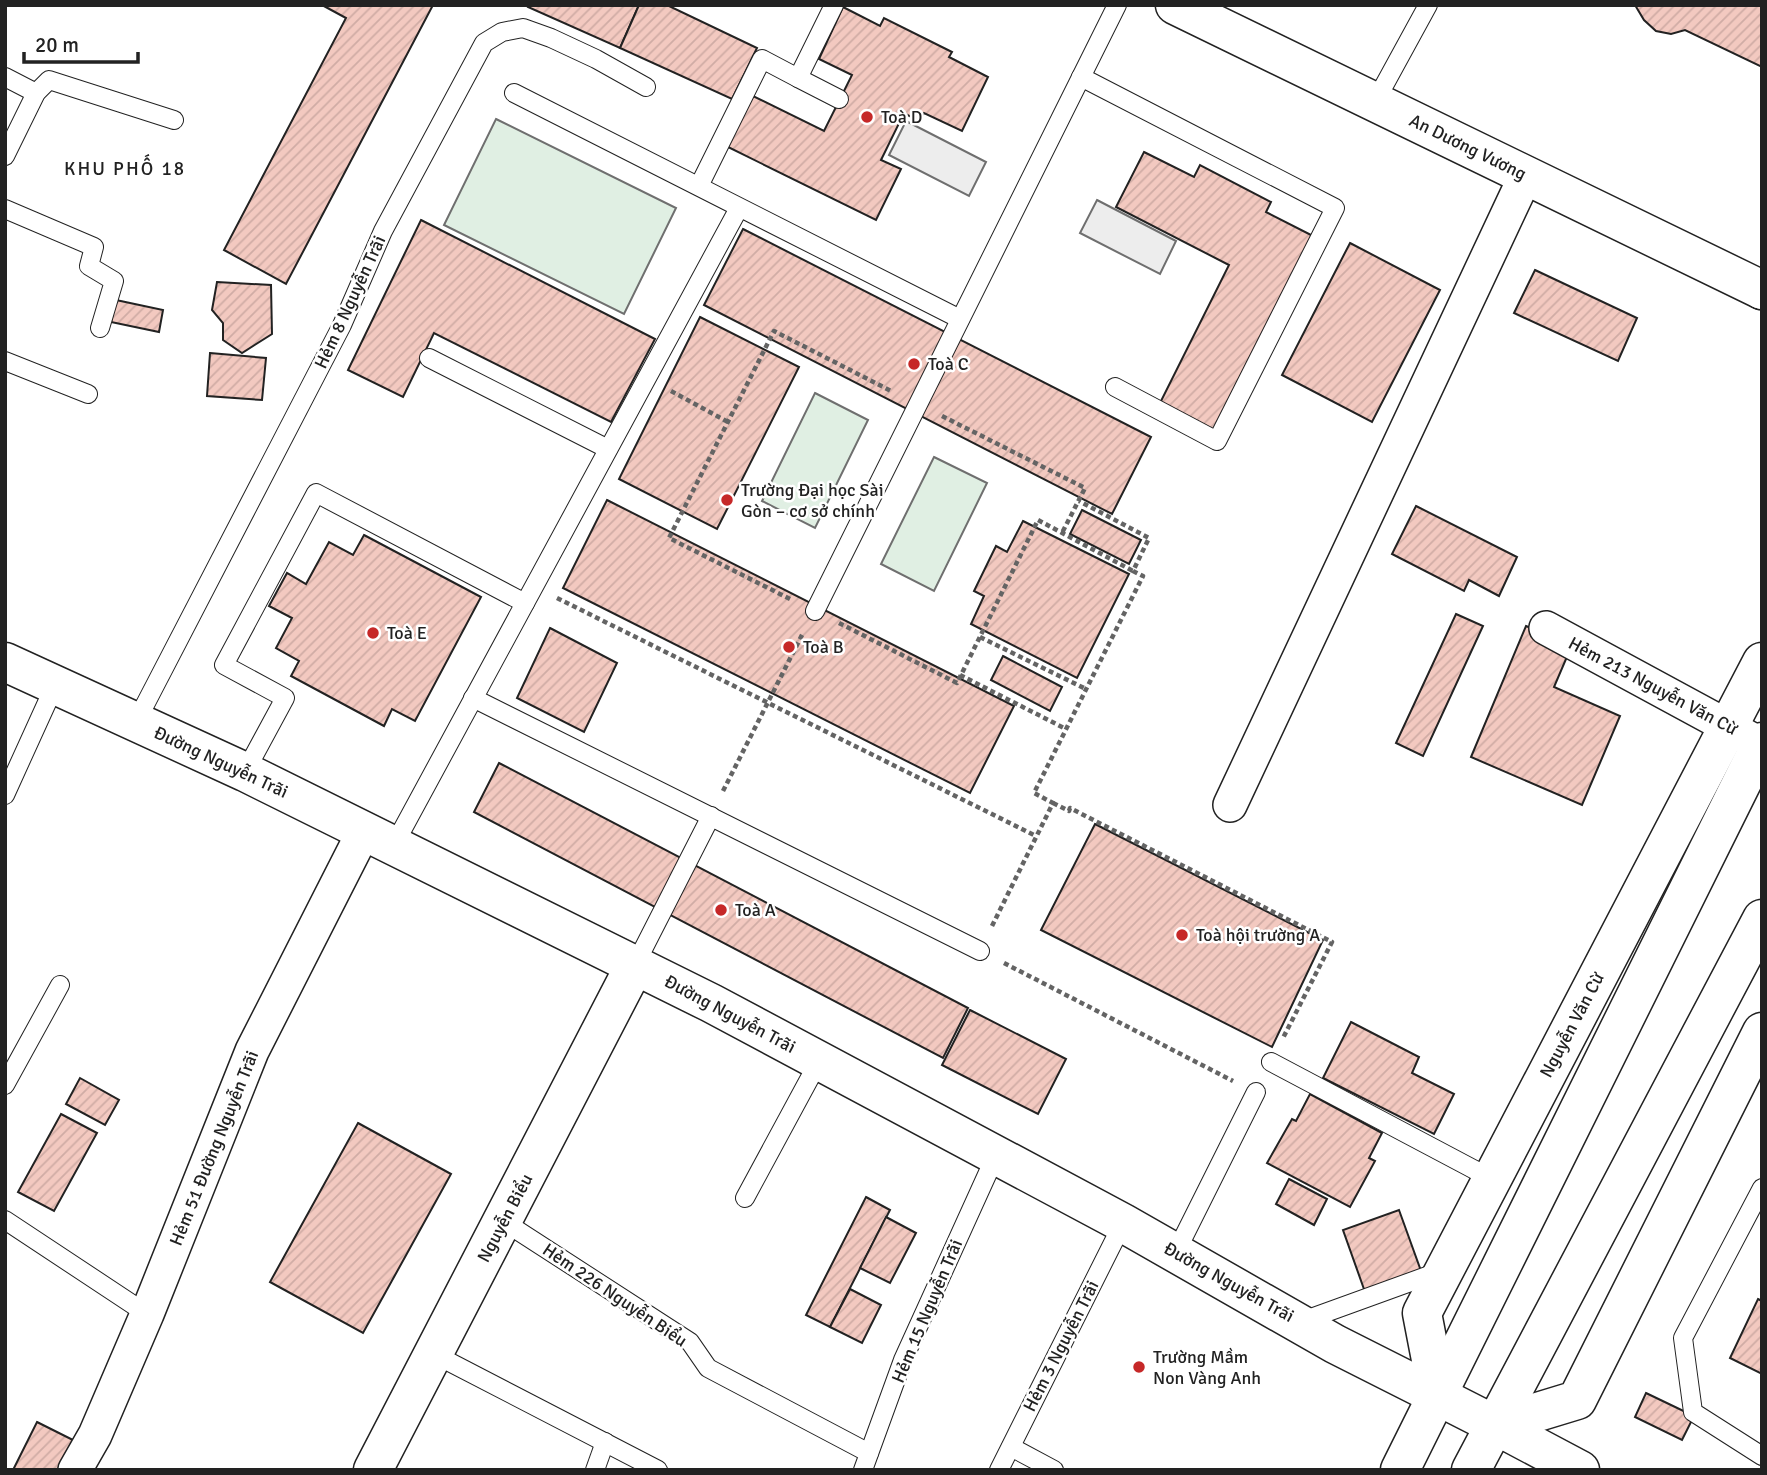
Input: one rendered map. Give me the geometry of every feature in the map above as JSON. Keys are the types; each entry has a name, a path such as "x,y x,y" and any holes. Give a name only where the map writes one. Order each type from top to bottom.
{"main road":[{"name":"An Dương Vương","path":"1175,5 1761,290"},
{"name":"Đường Nguyễn Trãi","path":"5,662 245,772 635,965 1124,1223 1335,1344 1580,1470"},
{"name":"Nguyễn Văn Cừ","path":"1400,1470 1438,1396 1750,738 1762,662"},
{"name":"Nguyễn Văn Cừ","path":"1438,1396 1422,1313 1492,1179 1750,738"},
{"path":"1471,1470 1762,919"},
{"name":"Nguyễn Biểu","path":"373,1470 635,965"},
{"path":"1494,1425 1577,1400 1762,1032"}],"street":[{"path":"1230,805 1526,175"},
{"name":"Hẻm 213 Nguyễn Văn Cừ","path":"1546,628 1750,738"},
{"name":"Hẻm 51 Đường Nguyễn Trãi","path":"75,1470 95,1435 147,1314 252,1051 379,838"}],"lane":[{"path":"798,78 834,5"},
{"path":"814,611 1117,5"},
{"path":"1375,102 1428,5"},
{"name":"Hẻm 8 Nguyễn Trãi","path":"136,722 342,325 383,231 484,43 502,32 523,28 551,37 646,87"},
{"path":"699,186 762,59 839,99"},
{"path":"5,77 36,93"},
{"path":"1081,77 1335,208 1217,441 1115,387"},
{"path":"5,156 36,93 49,80 174,120"},
{"path":"514,93 960,319"},
{"path":"379,838 473,698 739,208"},
{"path":"5,209 94,247 89,266 114,281 100,328"},
{"path":"429,358 608,449"},
{"path":"5,361 88,394"},
{"path":"245,772 285,698 224,665 316,493 525,603"},
{"path":"5,795 55,685"},
{"path":"473,698 980,951"},
{"path":"635,965 711,816"},
{"path":"7,1077 60,985"},
{"path":"745,1199 819,1061"},
{"path":"1271,1062 1492,1179"},
{"path":"1176,1252 1256,1092"},
{"name":"Hẻm 15 Nguyễn Trãi","path":"866,1462 904,1360 996,1155"},
{"path":"1762,1188 1683,1338 1693,1412 1762,1456"},
{"path":"5,1220 147,1314"},
{"name":"Hẻm 226 Nguyễn Biểu","path":"503,1221 690,1342 708,1368 866,1462"},
{"name":"Hẻm 3 Nguyễn Trãi","path":"999,1470 1124,1223"},
{"path":"1300,1322 1444,1270"},
{"path":"433,1354 658,1470"},
{"path":"596,1470 605,1442"},
{"path":"1011,1447 1054,1470"}],"path":[{"path":"648,379 728,422 669,538 957,683 1038,520 1143,576 1034,793 1069,811 1070,808 1332,942 1271,1062"},
{"path":"1062,533 1079,501 1149,538 1133,570"},
{"path":"535,587 1036,836"},
{"path":"711,816 814,611"},
{"path":"980,637 1086,689"},
{"path":"960,676 1066,729"},
{"path":"1053,803 980,951 1256,1092"}],"green space":[{"path":"496,119 676,208 624,314 444,225"},
{"path":"815,393 868,420 815,528 762,501"},
{"path":"934,457 987,483 934,591 881,564"}],"shaded area":[{"path":"906,121 986,162 969,196 889,155"},
{"path":"1097,200 1176,241 1160,274 1080,233"}],"building":[{"path":"322,5 433,5 286,284 224,250 346,18"},
{"path":"639,5 620,48 528,7"},
{"path":"639,5 667,5 757,48 732,99 620,48"},
{"path":"1635,5 1762,5 1762,67 1685,30 1671,34 1656,31 1644,20"},
{"name":"Toà D","path":"843,7 880,26 884,18 952,52 949,57 988,77 962,131 924,113 919,121 904,113 881,160 901,169 876,220 726,146 751,95 824,131 852,75 819,59"},
{"path":"1144,152 1194,177 1200,165 1271,202 1266,212 1315,237 1216,435 1159,405 1229,265 1116,207"},
{"path":"421,220 655,339 611,422 434,333 403,397 348,370"},
{"name":"Toà C","path":"743,229 1151,437 1112,514 704,305"},
{"path":"1350,243 1440,290 1372,422 1282,375"},
{"path":"1535,270 1637,318 1618,361 1514,313"},
{"path":"217,282 271,285 272,334 242,353 223,340 223,323 212,310"},
{"path":"116,300 163,310 159,332 111,322"},
{"path":"700,317 799,367 717,529 619,479"},
{"path":"210,353 266,358 262,400 207,396"},
{"name":"Toà B","path":"607,500 1014,706 970,793 563,588"},
{"path":"1416,506 1517,557 1499,596 1469,580 1464,591 1392,554"},
{"path":"1082,510 1141,540 1129,564 1070,534"},
{"path":"1023,521 1129,574 1077,678 971,624 984,596 974,591 996,546 1007,552"},
{"name":"Toà E","path":"364,535 481,597 415,721 392,709 384,726 291,676 299,661 276,648 292,618 269,606 287,573 306,584 329,542 353,555"},
{"path":"1456,614 1483,626 1423,756 1396,743"},
{"path":"1526,626 1572,645 1554,687 1620,716 1582,805 1471,757"},
{"path":"550,628 617,663 584,732 517,698"},
{"path":"1003,656 1062,687 1050,711 991,680"},
{"name":"Toà A","path":"499,763 968,1008 943,1058 474,812"},
{"name":"Toà hội trường A","path":"1095,824 1323,940 1272,1047 1041,930"},
{"path":"970,1010 1066,1059 1038,1114 942,1065"},
{"path":"1351,1022 1419,1057 1412,1073 1454,1094 1434,1134 1323,1078"},
{"path":"80,1078 119,1100 105,1125 66,1104"},
{"path":"1310,1094 1382,1133 1369,1158 1375,1161 1350,1207 1267,1163 1292,1119 1296,1121"},
{"path":"61,1114 97,1133 54,1211 18,1192"},
{"path":"358,1123 451,1174 363,1333 270,1282"},
{"path":"1289,1179 1327,1199 1314,1225 1276,1204"},
{"path":"866,1197 890,1210 830,1327 806,1315"},
{"path":"1399,1210 1421,1271 1365,1292 1343,1230"},
{"path":"886,1217 916,1233 890,1283 860,1268"},
{"path":"850,1289 881,1305 862,1343 830,1327"},
{"path":"1758,1299 1762,1301 1762,1374 1730,1358"},
{"path":"1646,1393 1694,1416 1682,1440 1635,1417"},
{"path":"37,1422 73,1440 58,1470 13,1470"}],"place":[{"name":"Toà D","path":"867,117"},
{"name":"Toà C","path":"914,364"},
{"name":"Trường Đại học Sài Gòn – cơ sở chính","path":"727,500"},
{"name":"Toà E","path":"373,633"},
{"name":"Toà B","path":"789,647"},
{"name":"Toà A","path":"721,910"},
{"name":"Toà hội trường A","path":"1182,935"},
{"name":"Trường Mầm Non Vàng Anh","path":"1139,1367"}],"district":[{"name":"KHU PHỐ 18","path":"125,169"}]}
